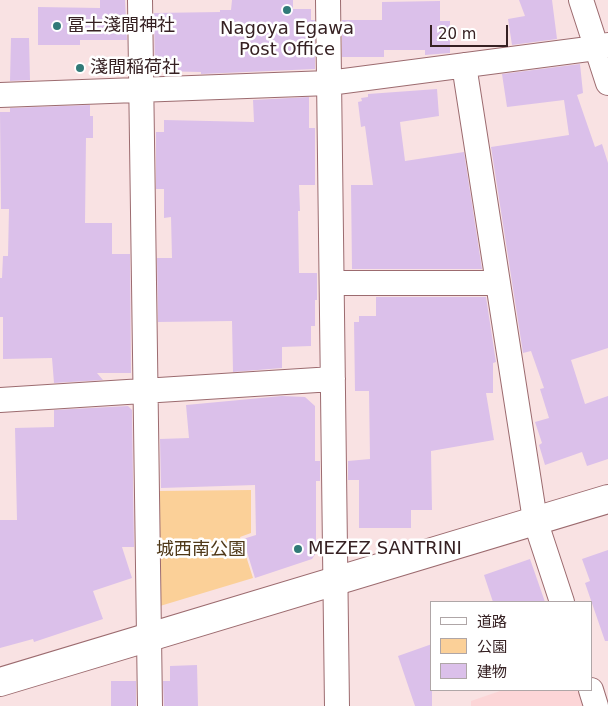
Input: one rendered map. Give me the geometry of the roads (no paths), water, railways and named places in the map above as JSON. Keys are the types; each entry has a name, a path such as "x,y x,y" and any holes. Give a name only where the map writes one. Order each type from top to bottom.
{"street":[{"path":"140,0 150,706"},
{"path":"328,0 337,581 337,706"},
{"path":"581,0 602,46 608,83"},
{"path":"0,95 329,83 602,46"},
{"path":"464,65 535,520 562,601"},
{"path":"332,283 498,282"},
{"path":"0,400 333,379"},
{"path":"0,682 608,499"},
{"path":"591,691 596,706"}],"place":[{"name":"Nagoya Egawa Post Office","path":"287,10"},
{"name":"冨士淺間神社","path":"57,26"},
{"name":"淺間稲荷社","path":"80,68"},
{"name":"MEZEZ SANTRINI","path":"298,549"}],"park label":[{"name":"城西南公園","path":"201,550"}]}
